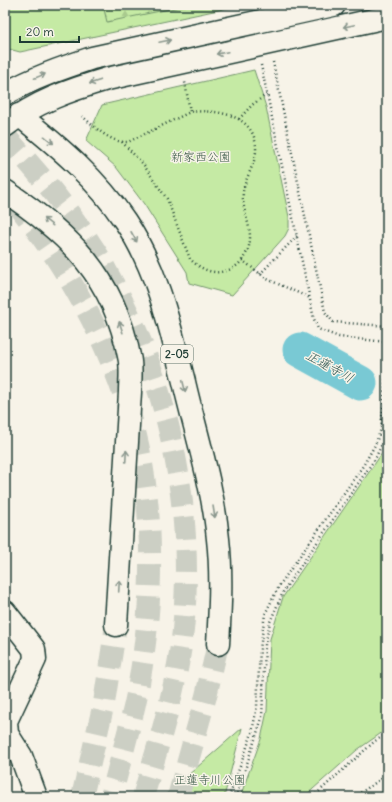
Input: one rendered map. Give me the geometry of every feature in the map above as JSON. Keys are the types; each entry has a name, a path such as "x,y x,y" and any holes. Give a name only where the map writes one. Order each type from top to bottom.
{"main road":[{"path":"5,94 24,82 54,70 92,58 334,5"},
{"path":"10,115 65,92 106,79 387,17"},
{"name":"2-05","path":"10,115 66,153 102,190 126,222 146,260 163,301 212,502 218,538 221,591 218,644"},
{"path":"5,191 56,228 78,250 98,276 110,298 122,327 130,357 130,392 116,625"},
{"path":"5,612 34,649 35,659 6,721 7,734 21,756 36,797"}],"path":[{"path":"273,60 326,312 333,322 387,326"},
{"path":"261,62 310,298 318,329 339,337 387,342"},
{"path":"185,80 190,112"},
{"path":"239,119 252,105 267,94"},
{"path":"82,116 100,131 122,142 143,164 167,199 186,252 195,264 208,271 221,272 231,269 242,260 248,252 251,241 243,193 256,152 255,140 250,130 239,119 215,111 190,112 128,142 122,142"},
{"path":"260,274 297,235"},
{"path":"242,260 280,287 310,298"},
{"path":"229,797 252,733 258,706 260,649 265,614 279,586 363,466 375,445 381,429 387,369"},
{"path":"236,797 262,718 265,645 273,615 284,590 375,459 387,433"},
{"path":"313,797 375,741 387,734"},
{"path":"354,797 387,775"}],"green space":[{"path":"5,5 242,5 20,52 5,48"},
{"path":"103,5 189,5 107,22"},
{"name":"新家西公園","path":"254,70 266,107 289,217 289,228 285,236 232,295 189,283 187,272 144,204 116,167 86,141 102,105"},
{"path":"387,446 387,729 357,750 304,797 240,797 261,739 267,711 270,639 283,597"},
{"name":"正蓮寺川公園","path":"242,728 224,797 163,797"}],"waterway":[{"name":"正蓮寺川","path":"300,350 360,383"}],"tunnel":[{"path":"5,136 40,175 62,203 95,250 113,283 133,323 150,365 163,407 174,451 181,495 185,540 186,585 183,630 172,693 143,797"},
{"path":"14,201 34,226 71,282 103,343 127,405 136,436 142,467 147,499 149,530 150,562 147,626 138,689 129,730 111,797"},
{"path":"82,797 104,703 116,625"},
{"path":"178,797 206,696 218,644"}]}
